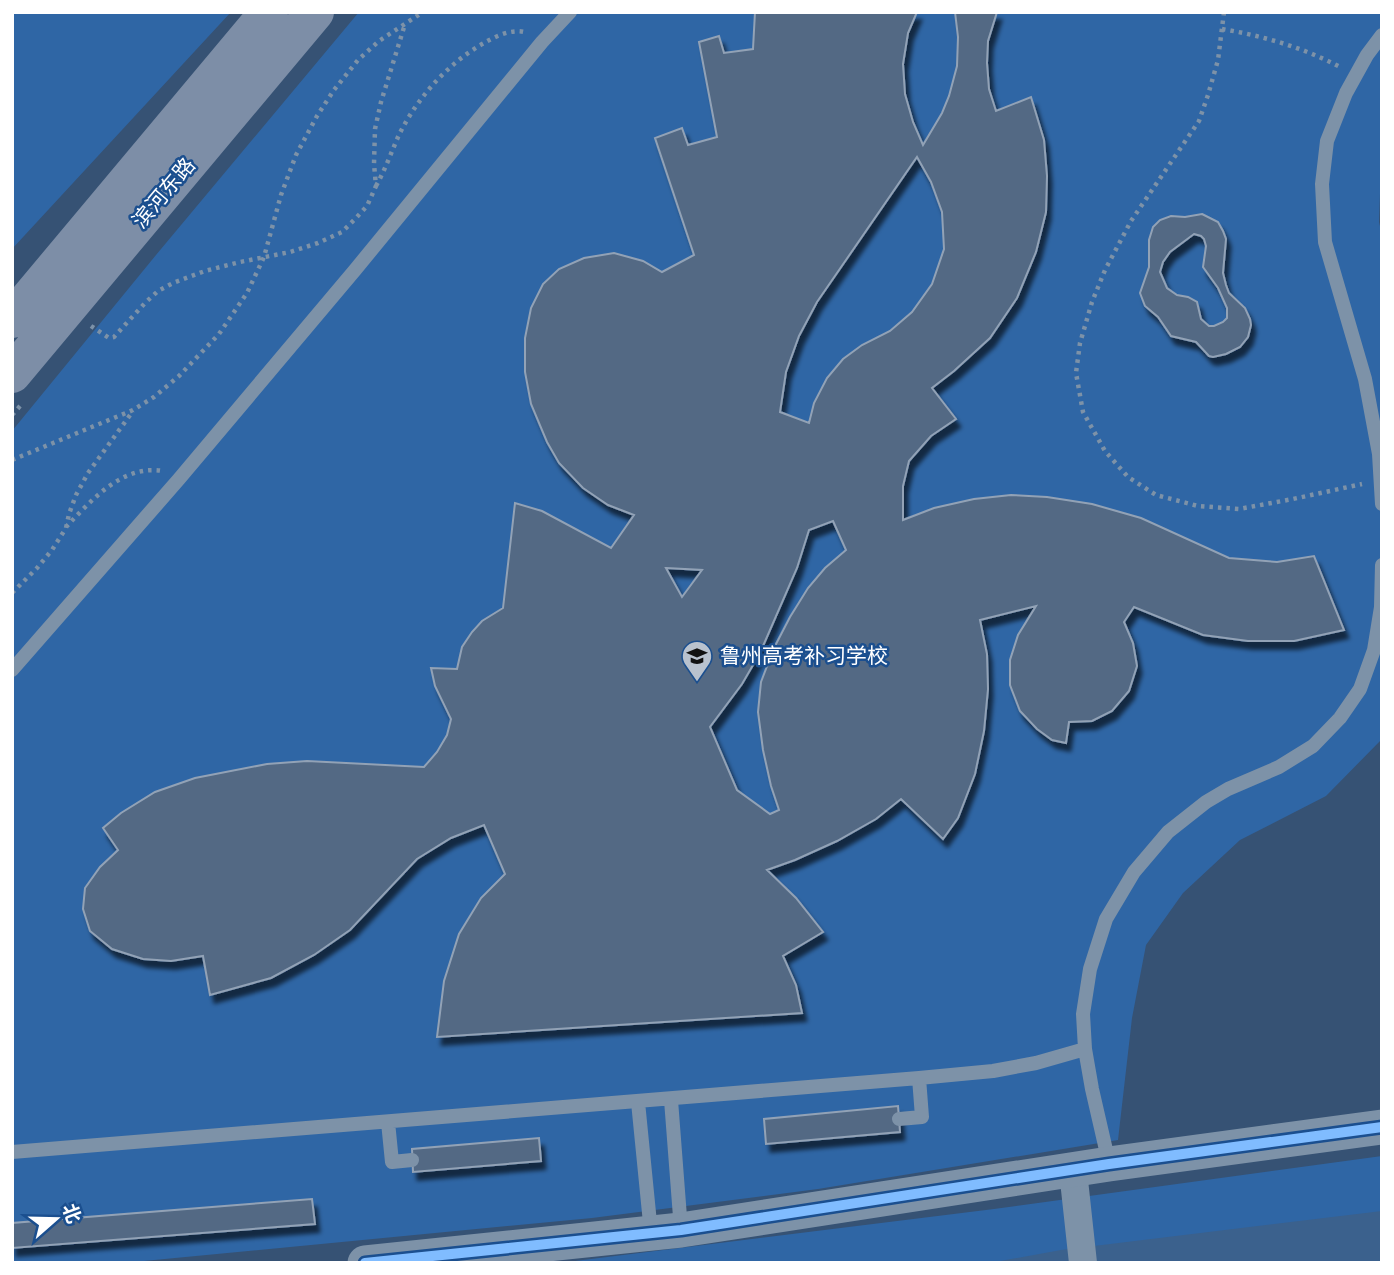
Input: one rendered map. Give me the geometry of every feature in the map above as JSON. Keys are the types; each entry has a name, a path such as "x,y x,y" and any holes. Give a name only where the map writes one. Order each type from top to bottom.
{"main road":[{"name":"滨河东路","path":"12,319 269,12"},
{"name":"滨河东路","path":"12,374 316,12"}],"street":[{"path":"365,1263 666,1232 1109,1164 1382,1128"},
{"path":"1073,1171 1083,1263"}],"lane":[{"path":"12,670 179,479 542,42 570,12"},
{"path":"1382,36 1367,55 1346,93 1327,141 1322,184 1325,242 1364,379 1379,454 1382,504"},
{"path":"1109,1164 1101,1135 1086,1049 1083,1014 1090,969 1106,919 1134,872 1168,832 1206,802 1228,789 1279,767 1313,746 1340,718 1360,688 1374,650 1381,607 1382,565"},
{"path":"12,1152 919,1078 1003,1069 1086,1049"},
{"path":"899,1119 922,1117 919,1078"},
{"path":"666,1232 671,1100"},
{"path":"638,1102 666,1232"},
{"path":"388,1122 392,1162 412,1160"}],"path":[{"path":"12,460 133,410 179,376 219,334 247,293 264,257 281,195 296,155 317,116 358,60 379,41 423,12"},
{"path":"1224,12 1218,60 1199,121 1131,221 1105,270 1092,302 1080,343 1076,373 1083,412 1105,451 1128,477 1156,495 1198,506 1239,509 1381,480"},
{"path":"376,187 375,130 405,24"},
{"path":"1222,29 1254,35 1299,49 1356,75"},
{"path":"88,323 109,338 114,337 158,291 173,283 205,271 309,246 342,232 367,206 399,135 426,93 445,72 470,51 505,33 520,31 531,34 542,42"},
{"path":"66,528 76,495 88,473 133,410"},
{"path":"12,593 37,568 66,528 91,500 113,484 130,474 147,470 161,470 179,479"}],"shaded area":[{"path":"12,12 231,12 12,249"},
{"name":"鲁州高考补习学校","path":"359,12 1382,12 1379,222 1382,235 1382,739 1326,796 1240,840 1183,893 1146,945 1132,1018 1118,1140 818,1189 592,1218 123,1263 12,1263 12,431"},
{"path":"1382,1156 1382,1263 559,1263 994,1209"},
{"path":"1382,1211 1382,1263 989,1263 1061,1250"}],"building":[{"path":"755,12 917,12 908,33 903,64 905,94 923,145 942,113 957,66 955,12 997,12 988,41 987,63 989,89 996,111 1031,97 1044,140 1047,176 1046,212 1036,252 1017,298 990,338 932,388 956,419 931,436 909,461 903,486 903,520 934,508 974,499 1011,495 1047,497 1092,504 1141,518 1229,558 1277,562 1314,556 1344,630 1294,641 1248,641 1203,635 1134,607 1124,622 1133,643 1137,666 1129,691 1112,711 1092,721 1069,722 1066,743 1052,740 1037,729 1020,711 1010,685 1010,660 1018,635 1036,606 980,620 987,654 988,689 984,731 975,774 958,818 943,839 901,799 876,819 837,841 767,870 796,898 823,932 783,956 796,985 802,1013 437,1037 444,981 459,934 481,898 505,874 484,825 451,838 417,859 350,930 314,955 271,978 210,995 203,956 171,961 143,959 112,949 90,931 83,909 85,888 100,867 118,850 103,828 121,813 155,792 195,778 267,764 307,761 424,767 447,735 451,719 435,686 431,668 457,669 462,647 472,632 482,621 503,608 515,503 542,511 611,548 634,515 608,505 583,488 559,463 547,442 531,404 525,372 525,338 531,308 543,284 559,269 584,258 614,253 643,261 662,272 694,255 655,138 682,128 688,145 717,137 699,42 719,36 724,53 753,49","holes":["917,157 931,182 942,212 944,249 932,284 912,312 890,331 862,345 843,359 827,378 814,403 809,423 780,412 786,372 799,336 817,302","833,521 846,550 825,568 808,588 774,648 761,682 758,712 763,750 779,810 770,814 737,790 710,727 742,684 760,653 797,568 809,530","666,568 702,570 682,597"]},
{"path":"1202,214 1218,222 1226,239 1223,273 1226,285 1229,293 1245,308 1250,319 1248,337 1240,347 1226,354 1209,356 1196,342 1171,336 1158,317 1145,306 1140,293 1149,267 1149,240 1153,227 1160,220 1171,216","holes":["1194,234 1201,236 1206,246 1203,267 1218,288 1227,308 1227,318 1214,326 1209,326 1201,319 1197,302 1177,295 1167,288 1160,272 1170,252"]},
{"path":"898,1106 900,1132 766,1144 764,1119"},
{"path":"539,1138 541,1161 413,1172 412,1149"},
{"path":"312,1199 315,1224 12,1248 12,1223"}],"cycle path":[{"path":"365,1263 681,1230 1109,1164 1382,1127"}],"place":[{"name":"鲁州高考补习学校","path":"697,683"}]}
